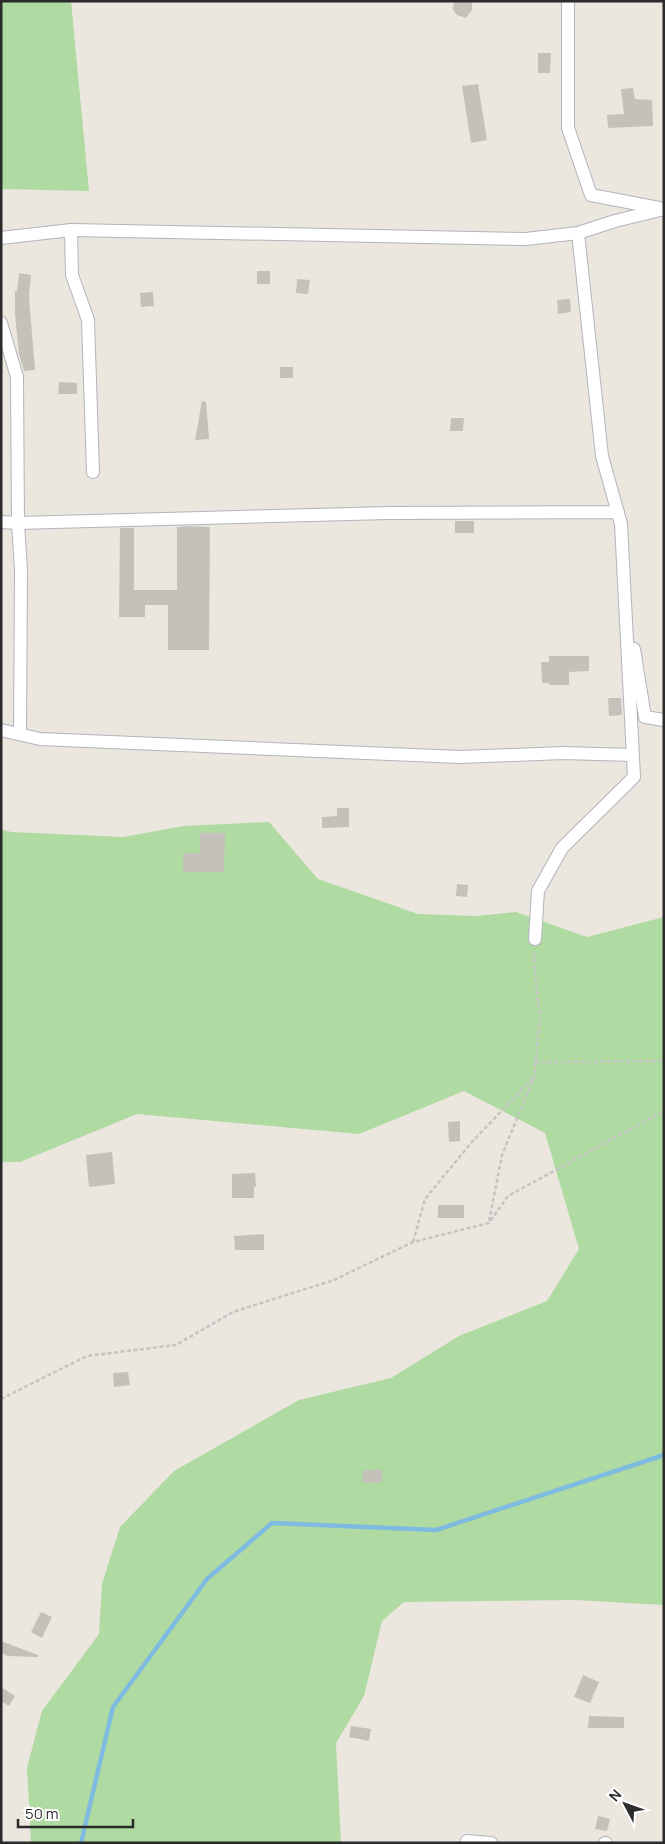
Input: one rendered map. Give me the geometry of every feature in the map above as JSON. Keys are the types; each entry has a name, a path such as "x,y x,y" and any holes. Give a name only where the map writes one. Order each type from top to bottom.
{"street":[{"path":"568,1 568,128 591,195 664,209"},
{"path":"1,238 72,230 526,239 578,234 664,209"},
{"path":"72,230 72,275 88,320 93,472"},
{"path":"535,939 538,891 562,848 634,777 621,524 602,456 578,234"},
{"path":"1,323 17,377 18,523 21,570 20,734"},
{"path":"606,478 645,717 664,720"},
{"path":"1,522 388,513 618,512"},
{"path":"1,730 40,738 460,757 563,753 633,755"},
{"path":"467,1842 491,1843"}],"path":[{"path":"489,1222 502,1155 534,1077 540,1019 534,964 535,939"},
{"path":"535,1062 664,1061"},
{"path":"412,1242 425,1199 471,1143 534,1077"},
{"path":"1,1399 87,1356 176,1344 233,1312 334,1280 412,1242 489,1222 508,1196 664,1111"}],"green space":[{"path":"1,1 71,1 89,191 1,189"},
{"path":"269,822 318,879 418,914 477,916 516,912 587,937 664,917 664,1605 576,1600 404,1602 382,1621 364,1696 336,1743 341,1843 31,1843 27,1768 42,1711 99,1634 102,1584 120,1527 174,1471 299,1400 391,1378 459,1336 547,1301 579,1249 545,1133 464,1091 359,1134 137,1114 20,1162 1,1162 1,829 11,832 123,837 184,826"}],"building":[{"path":"454,1 472,1 472,10 466,18 457,15 453,10"},
{"path":"538,53 551,53 550,73 538,73"},
{"path":"478,84 487,140 471,143 462,86"},
{"path":"633,88 635,99 652,100 653,126 608,128 607,115 624,114 621,89"},
{"path":"257,271 270,271 270,284 257,284"},
{"path":"19,273 31,275 29,297 35,370 24,371 19,354 15,291 17,291"},
{"path":"297,279 310,280 308,294 296,293"},
{"path":"153,292 154,306 141,307 140,293"},
{"path":"570,299 571,312 558,314 557,300"},
{"path":"280,367 293,367 293,378 280,378"},
{"path":"59,382 77,383 77,394 58,394"},
{"path":"202,401 206,402 209,439 195,440"},
{"path":"451,418 464,418 463,431 450,431"},
{"path":"455,521 474,521 474,533 455,533"},
{"path":"177,527 210,527 209,650 168,650 168,605 145,605 145,617 119,617 120,528 134,528 134,590 177,590"},
{"path":"549,656 589,656 589,671 569,672 569,685 542,683 541,662 549,662"},
{"path":"608,698 621,698 622,715 609,716"},
{"path":"337,808 349,808 349,827 322,828 322,817 337,816"},
{"path":"200,833 225,833 224,872 183,872 183,853 200,853"},
{"path":"457,884 468,885 467,897 456,896"},
{"path":"460,1121 460,1141 449,1142 448,1122"},
{"path":"112,1152 115,1184 89,1187 86,1155"},
{"path":"255,1173 256,1187 254,1187 254,1198 232,1198 232,1174"},
{"path":"438,1205 464,1205 464,1218 438,1218"},
{"path":"264,1234 264,1250 235,1250 234,1236"},
{"path":"128,1372 130,1385 114,1387 113,1373"},
{"path":"363,1470 382,1470 382,1483 362,1482"},
{"path":"41,1612 52,1617 42,1638 31,1632"},
{"path":"1,1641 38,1655 38,1657 8,1656 1,1653"},
{"path":"583,1675 599,1682 590,1703 574,1697"},
{"path":"1,1687 15,1696 9,1706 1,1701"},
{"path":"589,1716 624,1717 624,1728 588,1728"},
{"path":"351,1726 371,1729 369,1741 349,1737"},
{"path":"598,1816 610,1819 607,1831 595,1829"}],"waterway":[{"path":"81,1843 113,1707 207,1579 272,1523 436,1530 664,1455"}]}
